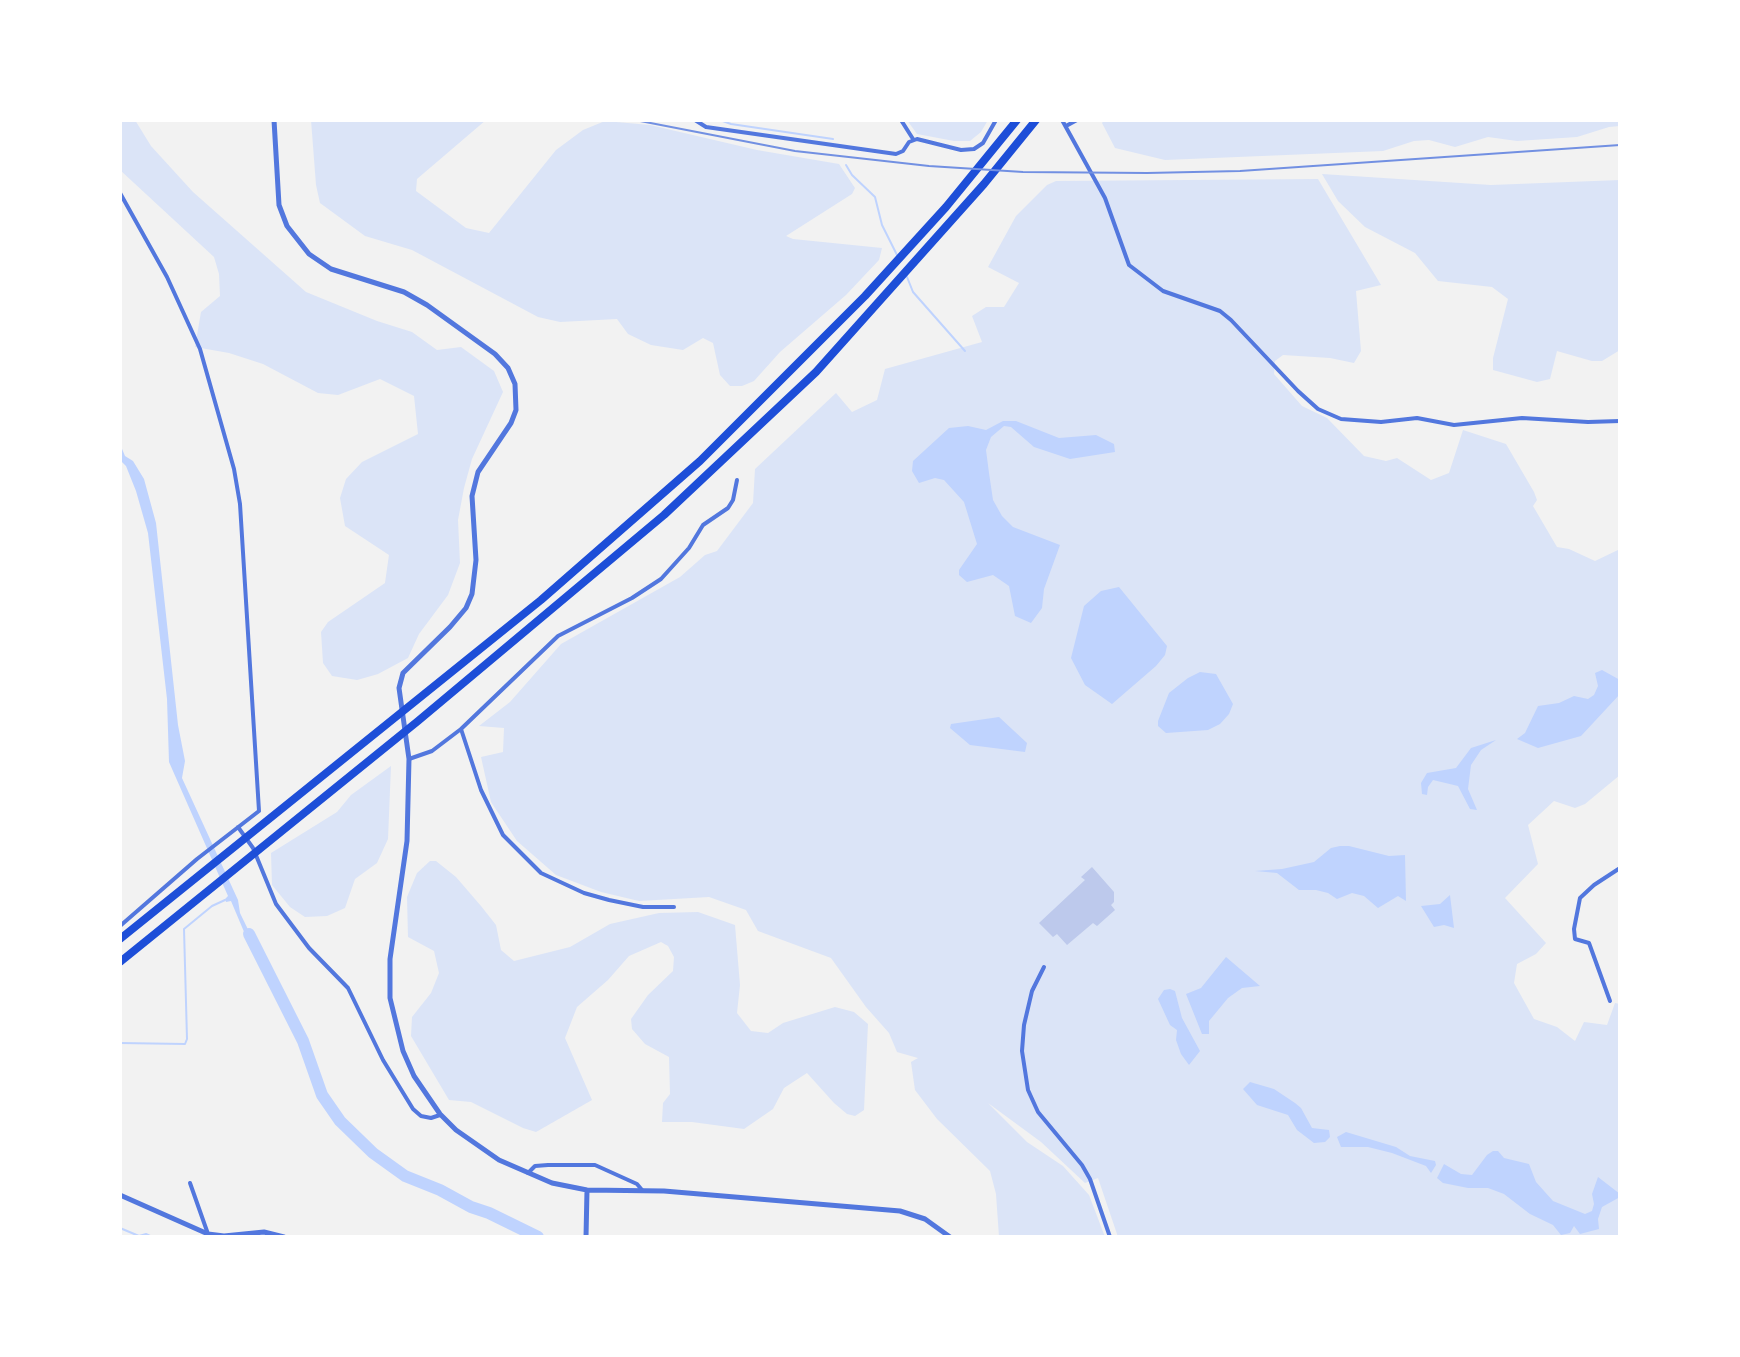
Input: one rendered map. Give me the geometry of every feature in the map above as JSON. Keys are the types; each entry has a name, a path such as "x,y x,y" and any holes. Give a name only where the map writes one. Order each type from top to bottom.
{"highway":[{"path":"120,939 541,600 700,461 865,296 946,207 1017,120"},
{"path":"120,962 430,711 664,515 816,372 984,184 1036,120"}],"street":[{"path":"274,120 279,205 287,226 309,254 331,269 404,292 427,305 495,354 508,368 515,384 516,410 511,423 478,472 472,496 476,560 472,594 466,608 450,627 403,673 399,688 409,759 407,841 390,959 390,998 403,1051 414,1076 440,1114 478,1147 560,1186 900,1211 925,1219 950,1237"},
{"path":"695,120 706,127 896,154 913,139"},
{"path":"901,120 913,139 967,150 983,143 996,120"},
{"path":"1077,120 1064,123 1105,198 1129,265 1163,291 1220,311 1318,409 1341,419 1381,422 1417,418 1454,425 1522,418 1620,421"},
{"path":"120,193 167,277 200,349 236,478 259,811 120,926"},
{"path":"409,759 432,751 461,729 558,636 632,598 661,579 689,548 703,525 728,508 737,480"},
{"path":"461,729 481,790 497,824 511,846 541,873 596,897 643,907 674,907"},
{"path":"238,827 253,848 276,904 309,948 348,988 383,1060 413,1109 421,1116 431,1118 440,1114"},
{"path":"1610,1001 1589,943 1574,939 1575,919 1580,898 1585,892 1620,868"},
{"path":"1044,967 1032,991 1024,1025 1022,1051 1028,1090 1038,1112 1090,1179 1110,1237"},
{"path":"528,1173 535,1166 595,1165 637,1184 642,1190"},
{"path":"190,1183 208,1234"},
{"path":"586,1237 587,1190"},
{"path":"120,1195 208,1234 224,1236 264,1232 284,1237"}],"shaded area":[{"path":"120,120 135,120 151,146 193,192 306,292 412,332 437,350 461,347 494,371 503,392 472,459 464,488 458,520 460,563 448,595 419,634 408,658 378,674 357,680 332,676 323,663 321,632 328,622 385,583 389,555 345,526 340,498 346,479 362,462 418,434 414,396 380,379 338,395 318,393 263,364 229,353 195,347 201,312 220,296 214,257 120,170"},
{"path":"311,120 486,120 417,179 416,191 466,228 489,233 556,150 583,130 605,121 650,125 757,150 839,164 855,188 852,194 786,236 882,248 879,260 846,295 780,352 754,381 742,386 730,386 720,375 713,343 703,338 683,350 651,345 628,334 617,319 560,322 538,317 412,250 365,236 320,203"},
{"path":"907,120 988,120 981,132 970,141 954,141 917,134"},
{"path":"1104,120 1620,120 1620,126 1577,137 1517,141 1488,137 1455,147 1429,140 1414,141 1383,151 1165,160 1115,148 1102,123"},
{"path":"1322,174 1491,185 1620,180 1620,350 1602,361 1557,351 1550,379 1537,382 1493,370 1493,358 1508,299 1492,287 1438,281 1415,253 1365,227 1338,201"},
{"path":"1318,179 1381,285 1356,291 1361,351 1354,363 1283,355 1275,361 1274,374 1302,406 1327,418 1364,456 1386,461 1397,458 1431,480 1449,473 1463,430 1506,444 1534,492 1537,500 1533,506 1557,547 1595,561 1620,549 1620,775 1585,804 1575,808 1554,801 1528,825 1538,864 1505,898 1546,943 1536,954 1517,964 1514,983 1534,1019 1557,1027 1575,1041 1584,1022 1607,1025 1615,1003 1620,1004 1620,1237 1118,1237 1098,1178 1085,1183 1041,1142 988,1103 1027,1142 1063,1166 1089,1195 1105,1237 999,1237 996,1194 990,1171 937,1119 915,1090 911,1062 918,1058 897,1052 889,1033 831,958 758,931 746,910 709,897 639,901 601,892 556,875 517,841 491,802 481,757 503,752 504,728 479,726 510,702 561,644 680,577 705,555 717,551 753,503 755,469 836,393 852,412 877,400 885,369 982,342 972,316 986,307 1004,307 1019,283 988,267 1016,216 1047,185 1056,181"},
{"path":"391,766 388,839 377,863 355,879 345,908 327,916 305,917 290,907 272,885 271,853 337,812 351,795"},
{"path":"430,861 436,861 456,877 481,906 496,925 501,950 514,961 570,947 610,924 659,913 698,912 735,925 740,985 737,1013 751,1031 768,1033 783,1023 835,1007 854,1012 868,1024 864,1110 855,1116 847,1114 807,1073 784,1088 773,1109 744,1129 692,1122 662,1122 663,1103 670,1094 669,1057 645,1044 632,1029 631,1019 648,995 673,971 674,957 668,946 661,942 629,956 608,980 577,1007 565,1038 592,1100 536,1132 471,1102 449,1100 411,1036 412,1017 431,993 439,973 434,951 408,937 407,897 417,873"}],"water":[{"path":"1003,421 1016,421 1059,438 1096,435 1114,444 1115,452 1070,459 1034,447 1011,427 1004,426 991,437 986,450 989,473 993,500 1002,516 1013,527 1060,545 1044,589 1042,608 1031,623 1015,616 1009,586 993,575 967,582 959,575 959,570 977,544 964,502 944,480 935,478 919,483 912,471 913,461 949,428 968,426 986,430"},
{"path":"120,444 125,456 133,461 144,479 156,523 178,725 185,761 182,778 258,950 250,946 231,901 226,902 228,896 169,762 167,699 148,533 136,491 126,466 120,460"},
{"path":"1119,587 1167,646 1165,655 1156,666 1112,704 1085,685 1071,658 1084,606 1101,591"},
{"path":"1602,670 1620,680 1620,694 1581,736 1538,748 1517,739 1525,733 1538,706 1559,703 1574,696 1588,699 1594,695 1598,686 1595,673"},
{"path":"1200,672 1216,674 1233,704 1229,714 1220,724 1208,730 1166,733 1158,726 1158,721 1169,693"},
{"path":"999,717 1027,743 1025,752 970,745 950,728 951,724"},
{"path":"1496,740 1481,750 1471,765 1468,789 1477,810 1470,809 1458,786 1433,780 1427,795 1422,794 1421,783 1427,773 1456,768 1471,748"},
{"path":"1340,846 1389,856 1405,855 1406,901 1398,896 1378,908 1364,896 1352,893 1337,899 1316,890 1299,890 1277,873 1255,871 1314,862 1331,848"},
{"path":"1450,895 1454,928 1444,925 1434,927 1421,906 1440,904"},
{"path":"1226,957 1260,986 1242,988 1228,998 1209,1021 1209,1034 1202,1034 1186,994 1201,988"},
{"path":"1164,990 1175,991 1182,1018 1200,1051 1189,1065 1176,1040 1177,1030 1170,1025 1158,999"},
{"path":"1250,1082 1274,1089 1295,1103 1312,1128 1329,1130 1330,1137 1325,1142 1314,1143 1297,1130 1288,1115 1257,1105 1243,1089"},
{"path":"1346,1132 1396,1147 1410,1156 1435,1161 1436,1165 1431,1173 1426,1166 1392,1153 1368,1147 1341,1147 1337,1137"},
{"path":"1493,1151 1498,1151 1504,1158 1529,1164 1536,1182 1553,1201 1585,1214 1592,1211 1592,1194 1598,1177 1620,1197 1602,1207 1599,1229 1580,1234 1574,1226 1570,1233 1561,1235 1553,1225 1530,1214 1504,1194 1488,1188 1443,1183 1437,1178 1444,1164 1461,1174 1472,1175"}],"building":[{"path":"1092,867 1114,892 1111,905 1115,910 1097,926 1093,923 1067,945 1057,934 1053,937 1039,923 1085,880 1081,877"}],"waterway":[{"path":"720,120 833,139"},
{"path":"846,165 875,197 882,225 898,257"},
{"path":"907,277 913,292 965,351"},
{"path":"120,1043 185,1044 184,929 212,906 225,900"},
{"path":"249,934 303,1041 322,1095 340,1121 373,1153 405,1176 538,1237"},
{"path":"120,1228 139,1236 146,1234 152,1237"}],"railway":[{"path":"635,120 795,151 929,166 1023,172 1240,171 1620,145"}]}
